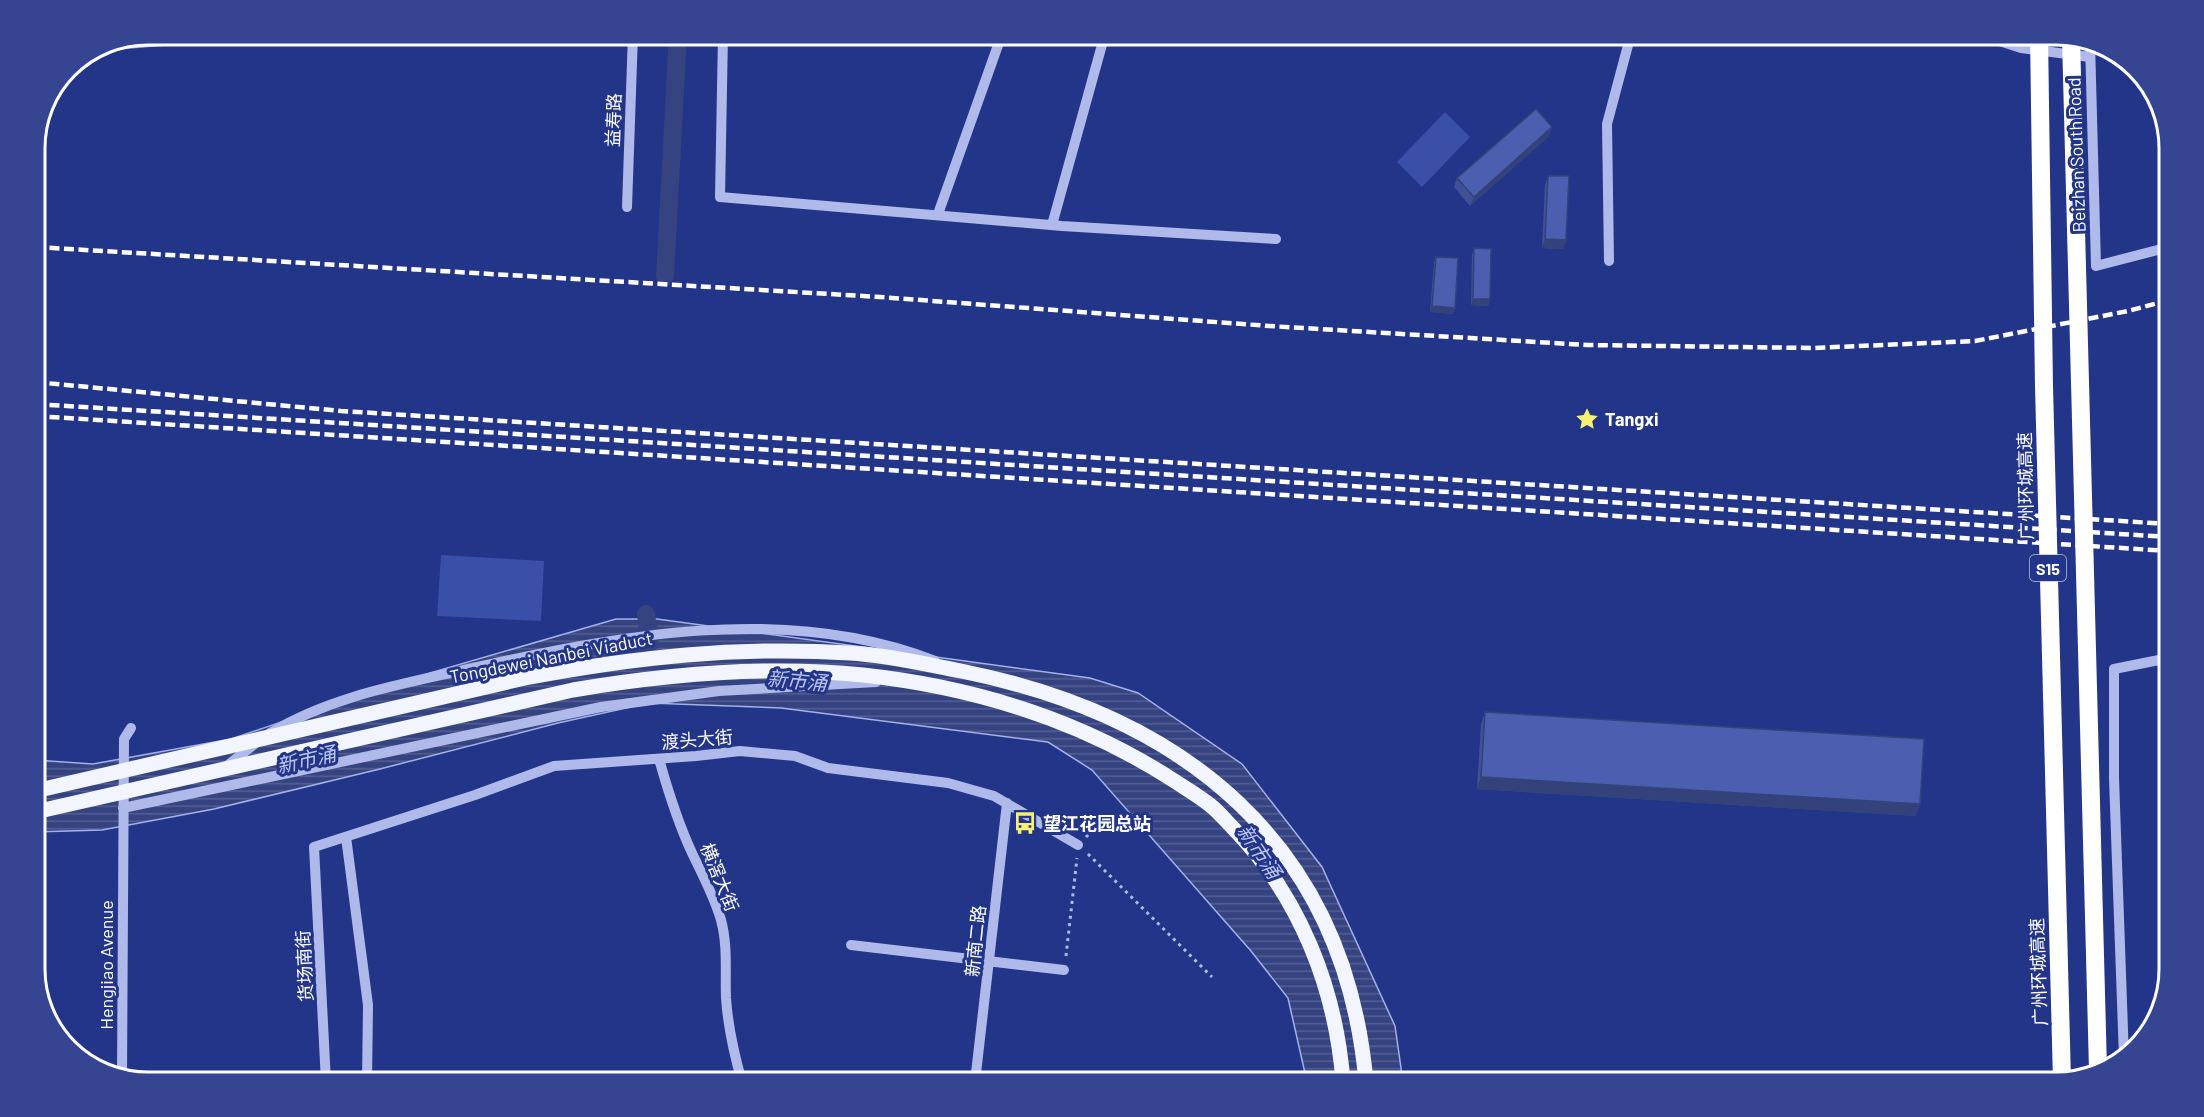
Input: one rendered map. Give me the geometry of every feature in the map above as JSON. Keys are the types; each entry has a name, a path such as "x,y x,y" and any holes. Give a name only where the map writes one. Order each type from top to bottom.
{"highway":[{"name":"广州环城高速","path":"2039,45 2044,386 2062,1072"},
{"name":"S15","path":"2071,47 2079,416 2098,1063"}],"main road":[{"name":"Tongdewei Nanbei Viaduct","path":"45,789 514,681 599,664 696,653 801,651 852,653 911,661 963,672 1056,696 1137,731 1170,749 1205,774 1260,824 1284,852 1307,889 1322,916 1338,954 1349,986 1357,1021 1364,1072"},
{"name":"Tongdewei Nanbei Viaduct","path":"45,810 573,690 620,682 680,675 791,672 861,675 903,681 1014,705 1053,718 1112,744 1211,805 1245,840 1276,880 1299,919 1317,959 1326,988 1342,1072"}],"street":[{"name":"益寿路","path":"627,207 633,45"},
{"path":"723,45 720,197 1052,225 1276,240"},
{"path":"938,214 998,45"},
{"path":"1052,225 1102,45"},
{"path":"1609,261 1607,124 1628,45"},
{"path":"2012,45 2090,57"},
{"name":"Beizhan South Road","path":"2090,50 2096,266 2159,250"},
{"path":"123,802 219,771 267,735 292,720 352,696 530,655 594,645 694,632 796,630 872,640 905,649 963,672"},
{"path":"2124,1047 2114,778 2114,669 2159,660"},
{"path":"123,802 601,707 719,691 903,681"},
{"name":"Hengjiao Avenue","path":"122,1069 124,739 131,728"},
{"name":"渡头大街","path":"314,847 476,795 554,766 740,751 795,756 828,768 948,783 994,796 1078,845"},
{"name":"横滘大街","path":"659,759 669,795 692,853 711,889 721,921 726,949 726,997 731,1042 739,1072"},
{"name":"新南二路","path":"976,1072 1007,803"},
{"path":"346,837 368,1005 367,1072"},
{"name":"货场南街","path":"314,847 325,1072"},
{"path":"851,945 1064,970"}],"path":[{"path":"1064,970 1078,845 1108,814"},
{"path":"1078,845 1212,977"}],"shaded area":[{"path":"1445,112 1470,137 1422,187 1397,162"},
{"path":"441,555 544,561 541,621 437,616"}],"water":[{"name":"新市涌","path":"616,619 657,619 1090,678 1138,693 1242,764 1322,867 1395,1026 1402,1072 1305,1072 1288,998 1251,951 1092,770 1048,742 781,708 649,703 558,723 214,809 102,830 45,832 45,761 93,764 231,739 406,680"}],"building":[{"path":"1536,109 1552,127 1474,197 1457,178"},
{"path":"1548,176 1569,176 1566,240 1545,239"},
{"path":"1474,248 1491,249 1490,299 1473,299"},
{"path":"1436,257 1458,258 1455,308 1432,306"},
{"path":"1485,712 1924,739 1920,804 1481,777"}],"waterway":[{"path":"665,276 677,45"},
{"path":"646,614 650,643"}],"railway":[{"path":"45,248 880,297 1269,326 1587,345 1813,348 1975,341 2128,311 2159,303"},
{"path":"45,383 341,411 2159,523"},
{"path":"45,405 2159,536"},
{"path":"45,417 2159,550"}],"place":[{"name":"Tangxi","path":"1587,419"},
{"name":"望江花园总站","path":"1025,823"}]}
